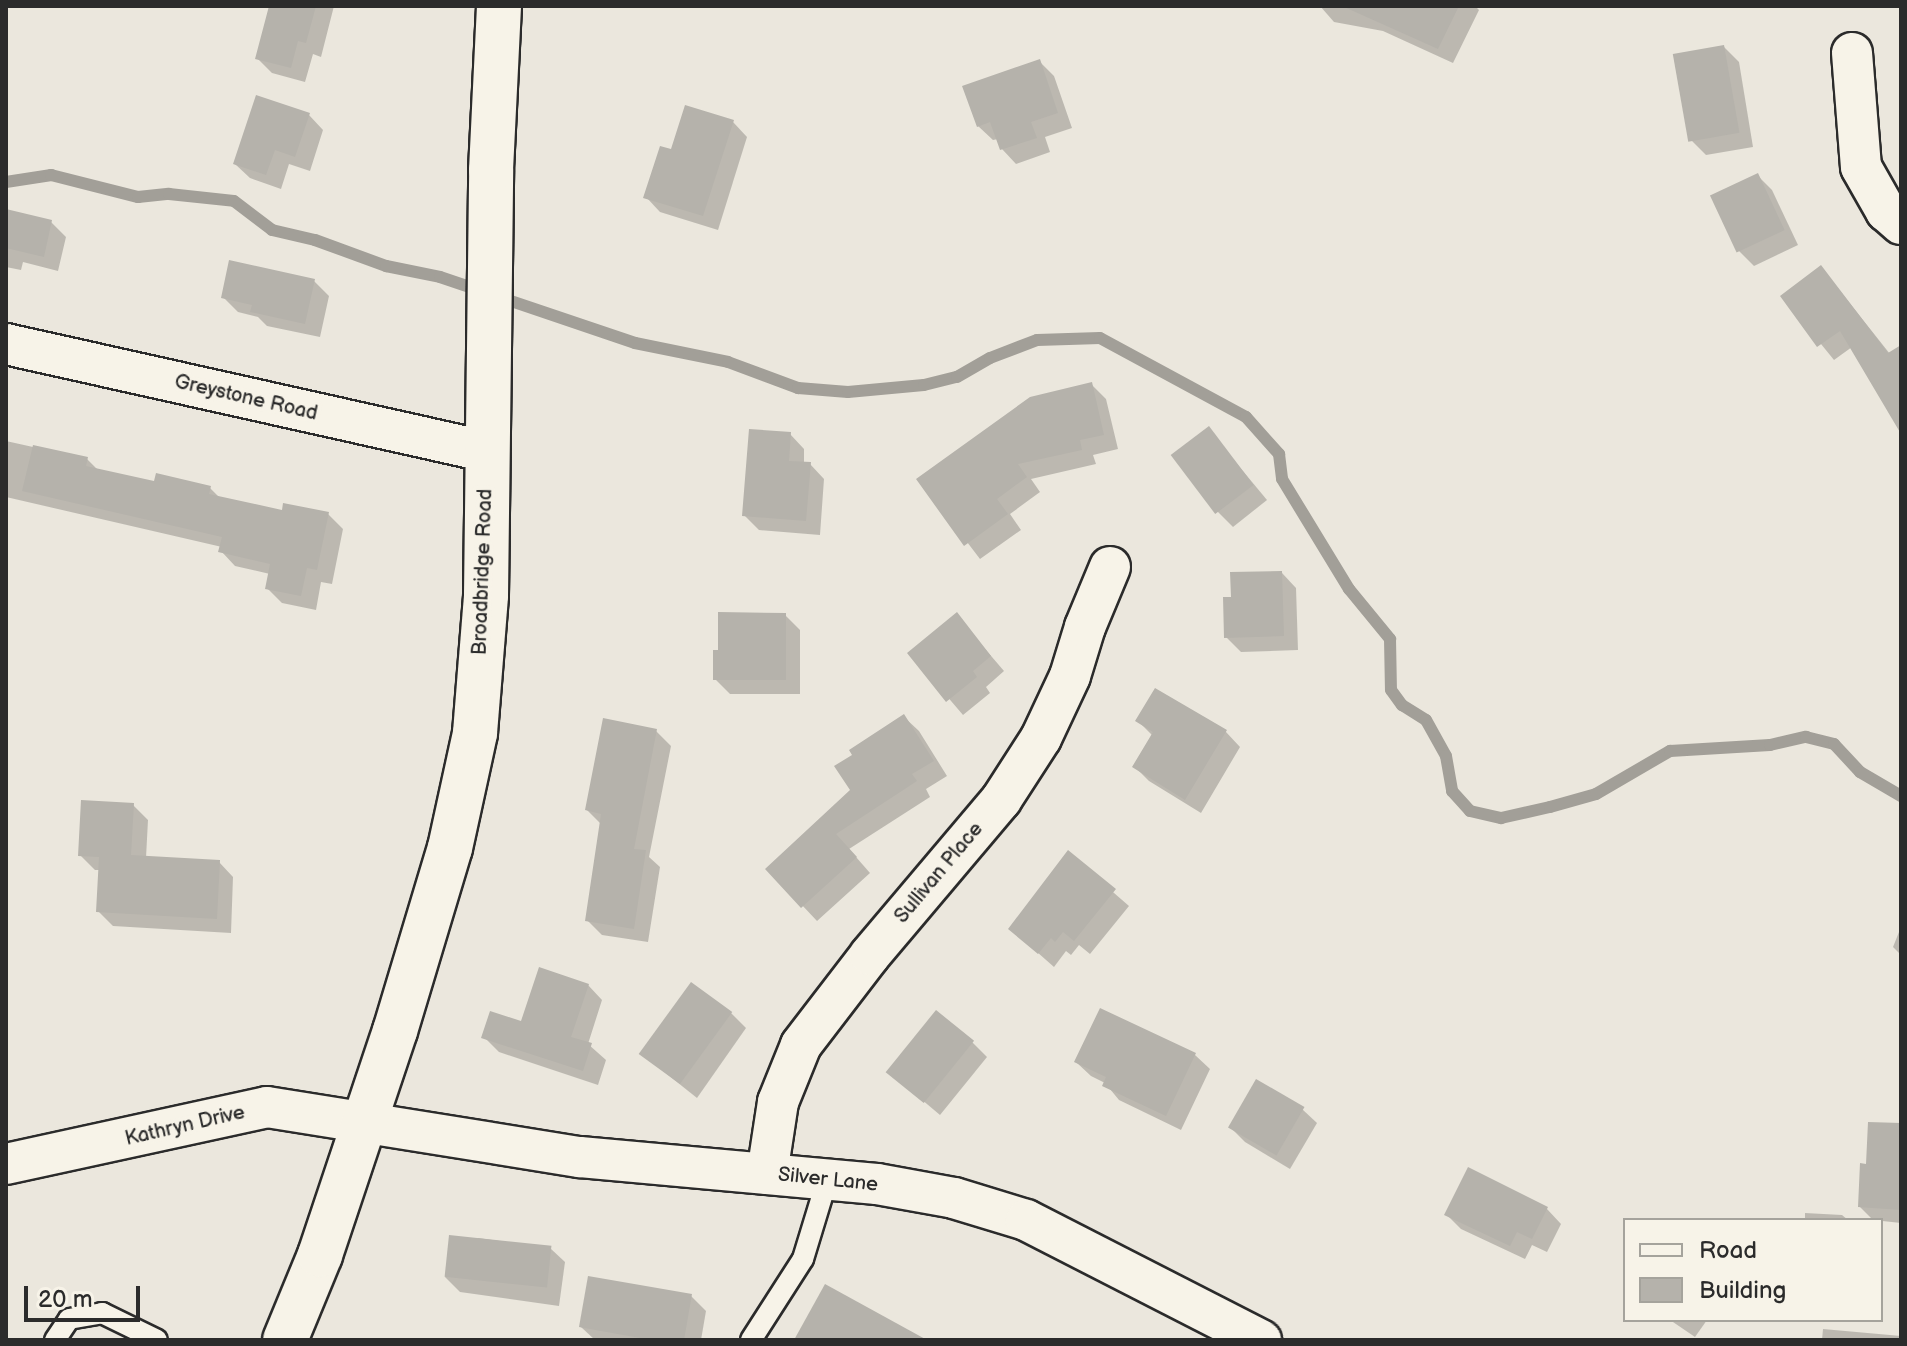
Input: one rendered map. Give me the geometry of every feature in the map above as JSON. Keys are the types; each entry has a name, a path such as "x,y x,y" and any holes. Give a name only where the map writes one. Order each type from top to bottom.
{"main road":[{"name":"Broadbridge Road","path":"285,1340 320,1255 365,1122 450,848 475,733 486,595 487,377 499,6"}],"street":[{"path":"1852,53 1861,167 1886,211 1901,224"},
{"name":"Greystone Road","path":"6,344 486,451"},
{"name":"Sullivan Place","path":"767,1174 778,1102 801,1045 870,955 1001,800 1041,738 1070,676 1085,627 1110,567"},
{"name":"Kathryn Drive","path":"6,1164 267,1107 365,1122"},
{"name":"Silver Lane","path":"365,1122 580,1157 827,1180 954,1198 1026,1220 1261,1340"}],"lane":[{"path":"751,1340 803,1259 827,1180"},
{"path":"55,1340 69,1319 102,1313 157,1340"}],"building":[{"path":"269,6 316,6 306,43 298,41 291,68 255,59"},
{"path":"1342,6 1459,6 1438,49"},
{"path":"1724,45 1739,133 1688,142 1673,54"},
{"path":"1040,59 1058,113 1031,122 1037,138 1000,150 990,122 977,127 962,86"},
{"path":"256,95 310,113 295,157 275,150 266,175 233,164"},
{"path":"685,105 734,120 703,216 643,198 660,146 671,149"},
{"path":"1758,173 1785,230 1737,252 1710,195"},
{"path":"6,209 52,220 44,257 6,248"},
{"path":"229,260 315,279 305,324 250,312 252,305 221,298"},
{"path":"1821,265 1888,353 1901,345 1901,434 1840,331 1817,347 1780,296"},
{"path":"1092,382 1104,435 1080,440 1082,450 1018,464 1027,477 997,499 1008,514 964,546 916,479 1030,397"},
{"path":"1209,426 1254,485 1215,514 1171,455"},
{"path":"749,429 791,432 789,461 811,462 806,521 742,516"},
{"path":"33,445 88,457 86,466 154,481 156,473 211,486 209,494 282,510 283,503 329,512 317,570 307,568 301,596 265,589 270,564 218,552 222,537 22,491"},
{"path":"1282,571 1284,636 1224,638 1223,597 1231,597 1230,572"},
{"path":"718,612 786,613 786,680 713,680 713,650 718,650"},
{"path":"957,612 991,656 973,671 977,677 946,702 907,653"},
{"path":"1155,688 1227,730 1185,800 1132,767 1153,732 1135,721"},
{"path":"904,714 934,761 912,774 917,781 836,834 857,857 801,908 765,869 850,790 834,766 852,755 849,750"},
{"path":"603,718 657,729 634,849 646,850 634,929 585,921 601,814 585,810"},
{"path":"81,800 134,803 131,855 220,860 217,919 96,912 99,857 78,856"},
{"path":"1068,850 1116,889 1074,941 1063,932 1055,942 1051,938 1038,954 1008,929"},
{"path":"539,967 589,984 571,1037 592,1043 583,1071 481,1038 490,1011 521,1021"},
{"path":"691,982 732,1012 680,1084 639,1054"},
{"path":"1100,1008 1196,1053 1166,1116 1102,1086 1106,1077 1074,1062"},
{"path":"936,1010 974,1041 924,1103 886,1072"},
{"path":"1256,1079 1304,1107 1276,1155 1228,1127"},
{"path":"1868,1122 1901,1123 1901,1210 1858,1207 1860,1163 1866,1164"},
{"path":"1468,1167 1548,1207 1532,1239 1517,1232 1510,1246 1444,1215"},
{"path":"449,1235 551,1246 547,1288 445,1277"},
{"path":"588,1276 692,1294 684,1340 651,1340 579,1327"},
{"path":"825,1284 927,1340 794,1340"}],"waterway":[{"path":"6,182 51,175 138,197 169,194 234,201 272,230 315,240 386,266 440,277 635,343 728,362 798,388 848,392 924,385 957,377 990,358 1037,340 1100,338 1246,417 1279,454 1282,479 1349,589 1390,639 1391,690 1402,705 1426,720 1446,756 1452,791 1470,811 1501,818 1596,794 1670,751 1770,745 1806,737 1834,744 1860,772 1901,796"}]}
